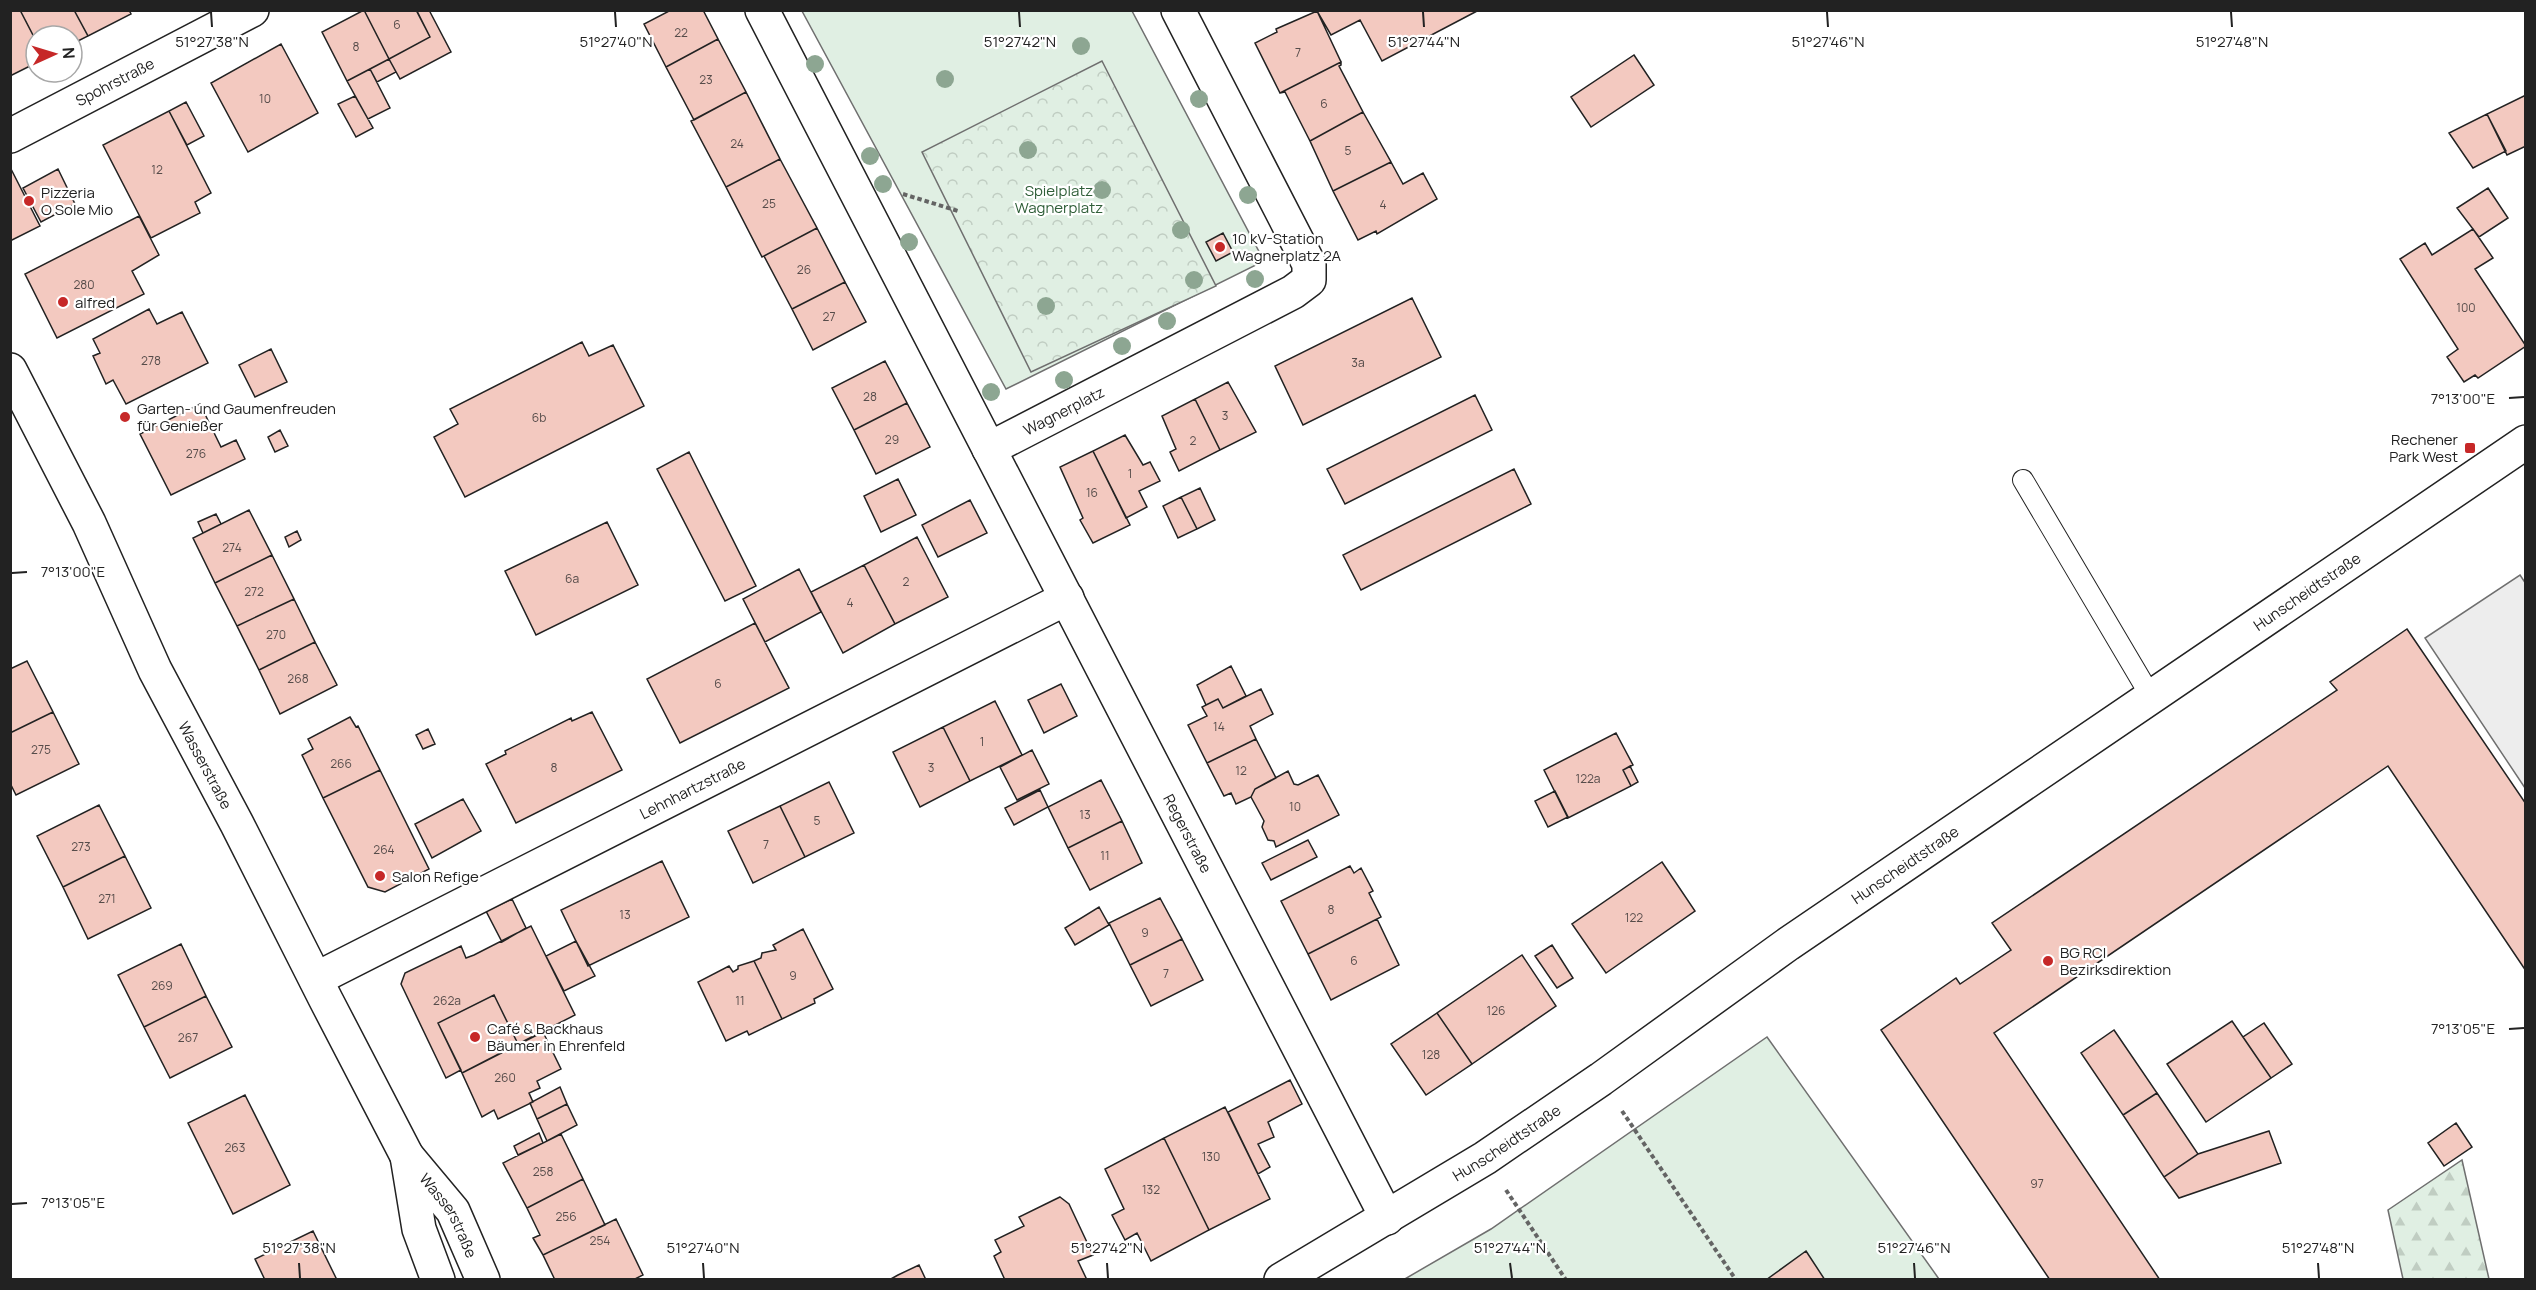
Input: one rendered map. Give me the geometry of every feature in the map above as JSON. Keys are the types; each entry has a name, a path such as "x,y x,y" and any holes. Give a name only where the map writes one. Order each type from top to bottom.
{"street":[{"name":"Spohrstraße","path":"10,136 252,10"},
{"path":"762,10 989,449"},
{"name":"Wagnerplatz","path":"989,449 1293,292 1308,280 1309,264 1188,14"},
{"name":"Wasserstraße","path":"10,370 89,523 154,670 237,824 407,1156 453,1211 483,1280"},
{"name":"Hunscheidtstraße","path":"1281,1280 1485,1158 1601,1079 1788,944 2150,695 2526,442"},
{"name":"Regerstraße","path":"989,449 1387,1218"},
{"name":"Lehnhartzstraße","path":"316,979 1067,598"},
{"name":"Wasserstraße","path":"407,1156 419,1229 438,1280"}],"lane":[{"path":"2023,480 2150,695"}],"path":[{"path":"902,194 958,211"},
{"path":"1601,1079 1736,1280"},
{"path":"1485,1158 1566,1280"}],"green space":[{"path":"802,11 1132,11 1264,261 1006,389"},
{"name":"Spielplatz Wagnerplatz","path":"1102,61 1216,286 1031,372 922,152"},
{"path":"1767,1037 1939,1279 1403,1280 1491,1229"},
{"path":"2462,1160 2489,1279 2403,1279 2388,1210"}],"shaded area":[{"path":"2520,575 2526,584 2525,788 2425,638"}],"building":[{"path":"10,10 20,10 27,24 24,24 24,69 10,76"},
{"path":"20,10 74,10 82,24 27,24"},
{"path":"74,10 129,10 131,14 88,36 84,24 82,24"},
{"path":"364,10 389,59 347,81 322,32"},
{"path":"364,10 416,10 430,37 389,59"},
{"path":"429,10 451,52 400,79 389,59 430,37 417,11"},
{"path":"671,10 703,10 718,39 666,67 644,24"},
{"path":"1479,10 1382,61 1360,20 1331,35 1317,11"},
{"path":"1317,11 1341,62 1280,93 1255,43 1277,32 1276,29"},
{"path":"718,39 746,92 694,120 666,67"},
{"path":"281,44 318,113 248,152 211,83"},
{"path":"1634,55 1654,85 1591,127 1571,97"},
{"path":"389,59 396,72 377,82 370,69"},
{"path":"1341,62 1339,66 1363,112 1310,141 1285,92 1280,93"},
{"path":"370,69 390,108 368,119 347,81"},
{"path":"746,92 780,159 726,187 691,121"},
{"path":"2526,95 2526,146 2507,155 2487,114"},
{"path":"355,96 373,128 356,137 338,104"},
{"path":"186,102 204,136 187,145 169,111"},
{"path":"169,111 211,193 195,202 200,213 151,238 103,145"},
{"path":"1363,112 1391,162 1333,191 1310,141"},
{"path":"2487,114 2506,151 2473,168 2449,133"},
{"path":"780,159 817,228 762,257 726,187"},
{"path":"1391,162 1403,184 1423,173 1437,199 1377,234 1376,231 1358,240 1333,191"},
{"path":"10,167 40,226 10,241"},
{"path":"58,169 75,204 41,222 23,188"},
{"path":"2488,188 2508,218 2479,237 2457,208"},
{"path":"139,216 159,255 132,271 144,294 57,338 25,274"},
{"path":"817,228 845,282 792,309 764,256"},
{"path":"2473,229 2493,258 2475,269 2526,346 2478,378 2475,375 2464,382 2447,357 2458,349 2400,259 2425,243 2432,255"},
{"name":"10 kV-Station Wagnerplatz 2A","path":"1223,233 1233,252 1216,261 1206,242"},
{"path":"845,282 866,322 813,350 792,309"},
{"path":"1412,298 1441,357 1303,425 1275,366"},
{"path":"149,309 157,324 182,312 208,363 126,404 113,380 106,384 93,356 100,353 93,339"},
{"path":"582,342 589,356 613,345 644,406 465,497 434,437 458,424 450,409"},
{"path":"271,349 287,382 255,397 239,365"},
{"path":"885,361 907,403 854,430 832,388"},
{"path":"1228,382 1256,432 1220,450 1195,399"},
{"path":"1475,395 1492,430 1345,504 1327,469"},
{"path":"1195,399 1220,450 1179,471 1170,452 1176,449 1162,416"},
{"path":"907,403 930,447 876,474 854,430"},
{"path":"200,404 221,447 236,440 245,459 171,495 140,434"},
{"path":"280,430 288,446 275,452 268,437"},
{"path":"1125,435 1143,465 1150,462 1160,481 1139,491 1147,507 1126,518 1093,451"},
{"path":"1093,451 1130,525 1093,543 1080,520 1083,518 1060,467"},
{"path":"689,452 756,586 725,601 657,469"},
{"path":"1514,469 1531,504 1361,590 1343,555"},
{"path":"898,479 916,515 881,532 864,496"},
{"path":"1200,488 1215,520 1197,529 1181,497"},
{"path":"1181,497 1197,529 1178,538 1163,506"},
{"path":"970,500 987,533 938,557 922,525"},
{"path":"249,510 272,555 215,583 193,538"},
{"path":"216,514 221,524 203,533 198,522"},
{"path":"607,522 638,585 536,635 505,571"},
{"path":"297,531 301,540 289,547 285,537"},
{"path":"917,537 948,597 895,624 864,565"},
{"path":"272,555 294,599 237,626 215,583"},
{"path":"864,565 895,624 843,653 811,592"},
{"path":"799,569 821,612 765,642 743,599"},
{"path":"294,599 315,642 259,670 237,626"},
{"path":"755,623 789,688 680,743 647,679"},
{"name":"BG RCI Bezirksdirektion","path":"2407,629 2526,804 2526,971 2388,766 1994,1033 2160,1280 2050,1280 1881,1030 1956,978 1960,984 2011,950 1992,923 2337,690 2330,682"},
{"path":"315,642 337,685 280,714 259,670"},
{"path":"27,661 53,712 10,733 10,669"},
{"path":"1231,666 1246,696 1223,708 1218,699 1206,705 1197,685"},
{"path":"1061,684 1077,716 1044,733 1028,700"},
{"path":"1261,689 1273,714 1250,726 1256,739 1207,763 1188,725 1207,716 1202,707 1218,699 1223,708"},
{"path":"995,701 1022,755 970,781 943,727"},
{"path":"53,712 79,764 16,795 10,783 10,733"},
{"path":"592,712 622,770 516,823 486,764 506,754 505,751 571,718 572,721"},
{"path":"350,717 356,727 358,726 380,770 323,798 302,755 313,749 308,739"},
{"path":"943,727 970,781 920,807 893,752"},
{"path":"428,729 435,744 423,749 416,735"},
{"path":"1616,733 1633,765 1623,770 1631,786 1568,818 1544,770"},
{"path":"1256,739 1276,778 1255,789 1251,797 1236,804 1231,793 1224,796 1207,763"},
{"path":"1032,750 1049,784 1017,800 1000,767"},
{"path":"1630,766 1638,782 1631,786 1623,770"},
{"path":"380,770 429,869 385,892 368,887 323,798"},
{"path":"1288,771 1294,784 1298,785 1318,775 1339,815 1276,847 1274,841 1268,840 1262,827 1264,821 1251,797 1255,789"},
{"path":"1101,780 1122,821 1068,848 1048,807"},
{"path":"829,782 854,833 805,857 780,806"},
{"path":"1040,790 1048,807 1014,825 1005,808"},
{"path":"1555,791 1568,817 1548,827 1535,801"},
{"path":"463,799 481,831 432,858 415,824"},
{"path":"99,805 125,856 63,887 37,836"},
{"path":"780,806 805,857 753,883 728,831"},
{"path":"1122,821 1142,863 1090,890 1068,848"},
{"path":"1308,840 1317,857 1271,880 1262,863"},
{"path":"125,856 151,908 88,939 63,887"},
{"path":"662,861 689,917 588,966 561,910"},
{"path":"1662,862 1695,911 1606,973 1572,924"},
{"path":"1350,866 1354,873 1361,868 1373,891 1369,893 1381,917 1308,954 1281,901"},
{"path":"1160,898 1182,939 1130,965 1109,923"},
{"path":"512,899 526,928 502,942 486,911"},
{"path":"1099,907 1109,925 1075,945 1065,928"},
{"path":"1377,919 1399,965 1331,1000 1308,954"},
{"path":"531,926 575,1015 518,1044 494,995 438,1023 461,1070 446,1078 401,984 405,973 461,946 466,958"},
{"path":"803,929 833,989 814,999 815,1003 782,1019 754,961 761,958 762,953 776,950 773,945"},
{"path":"1182,939 1203,980 1151,1006 1130,965"},
{"path":"576,941 595,976 564,991 546,956"},
{"path":"181,944 206,996 144,1027 118,975"},
{"path":"1552,945 1573,978 1557,988 1535,956"},
{"path":"1522,955 1556,1006 1472,1064 1437,1013"},
{"path":"754,961 782,1019 749,1035 747,1031 726,1041 698,982 729,966 733,972 738,969 738,966"},
{"path":"494,995 518,1044 462,1073 438,1023"},
{"path":"206,996 232,1047 170,1078 144,1027"},
{"path":"1437,1013 1472,1064 1426,1095 1391,1044"},
{"path":"2232,1021 2271,1078 2206,1122 2167,1064"},
{"path":"2264,1023 2292,1064 2271,1078 2243,1037"},
{"path":"2114,1030 2157,1093 2123,1115 2081,1053"},
{"path":"543,1032 561,1069 537,1081 540,1088 529,1093 533,1102 498,1119 494,1110 482,1117 462,1073"},
{"path":"1290,1080 1302,1104 1268,1122 1274,1137 1258,1144 1270,1167 1258,1174 1228,1112"},
{"path":"560,1087 567,1104 537,1119 530,1103"},
{"path":"2157,1093 2198,1154 2164,1177 2123,1115"},
{"path":"245,1095 290,1185 233,1214 188,1123"},
{"path":"567,1104 577,1125 547,1141 537,1119"},
{"path":"1225,1107 1270,1199 1209,1230 1164,1138"},
{"path":"2456,1123 2472,1147 2444,1166 2428,1143"},
{"path":"2269,1131 2281,1163 2179,1198 2164,1177 2198,1154"},
{"path":"539,1133 543,1143 518,1155 514,1146"},
{"path":"561,1134 583,1179 527,1208 503,1163"},
{"path":"1164,1138 1209,1230 1151,1261 1137,1233 1125,1240 1112,1215 1124,1209 1105,1169"},
{"path":"583,1179 605,1225 543,1255 533,1238 540,1235 527,1208"},
{"path":"1060,1197 1069,1204 1093,1255 1078,1261 1087,1280 1005,1280 994,1256 1001,1252 995,1240 1024,1226 1019,1217"},
{"path":"616,1219 643,1275 633,1280 555,1280 543,1255"},
{"path":"313,1231 337,1280 265,1280 255,1259"},
{"path":"1806,1251 1825,1280 1766,1280"},
{"path":"919,1265 926,1280 889,1280 898,1275"}],"place":[{"name":"Pizzeria O Sole Mio","path":"29,201"},
{"name":"10 kV-Station Wagnerplatz 2A","path":"1220,247"},
{"name":"alfred","path":"63,302"},
{"name":"Garten- und Gaumenfreuden für Genießer","path":"125,417"},
{"name":"Rechener Park West","path":"2470,448"},
{"name":"Salon Refige","path":"380,876"},
{"name":"BG RCI Bezirksdirektion","path":"2048,961"},
{"name":"Café & Backhaus Bäumer in Ehrenfeld","path":"475,1037"}]}
